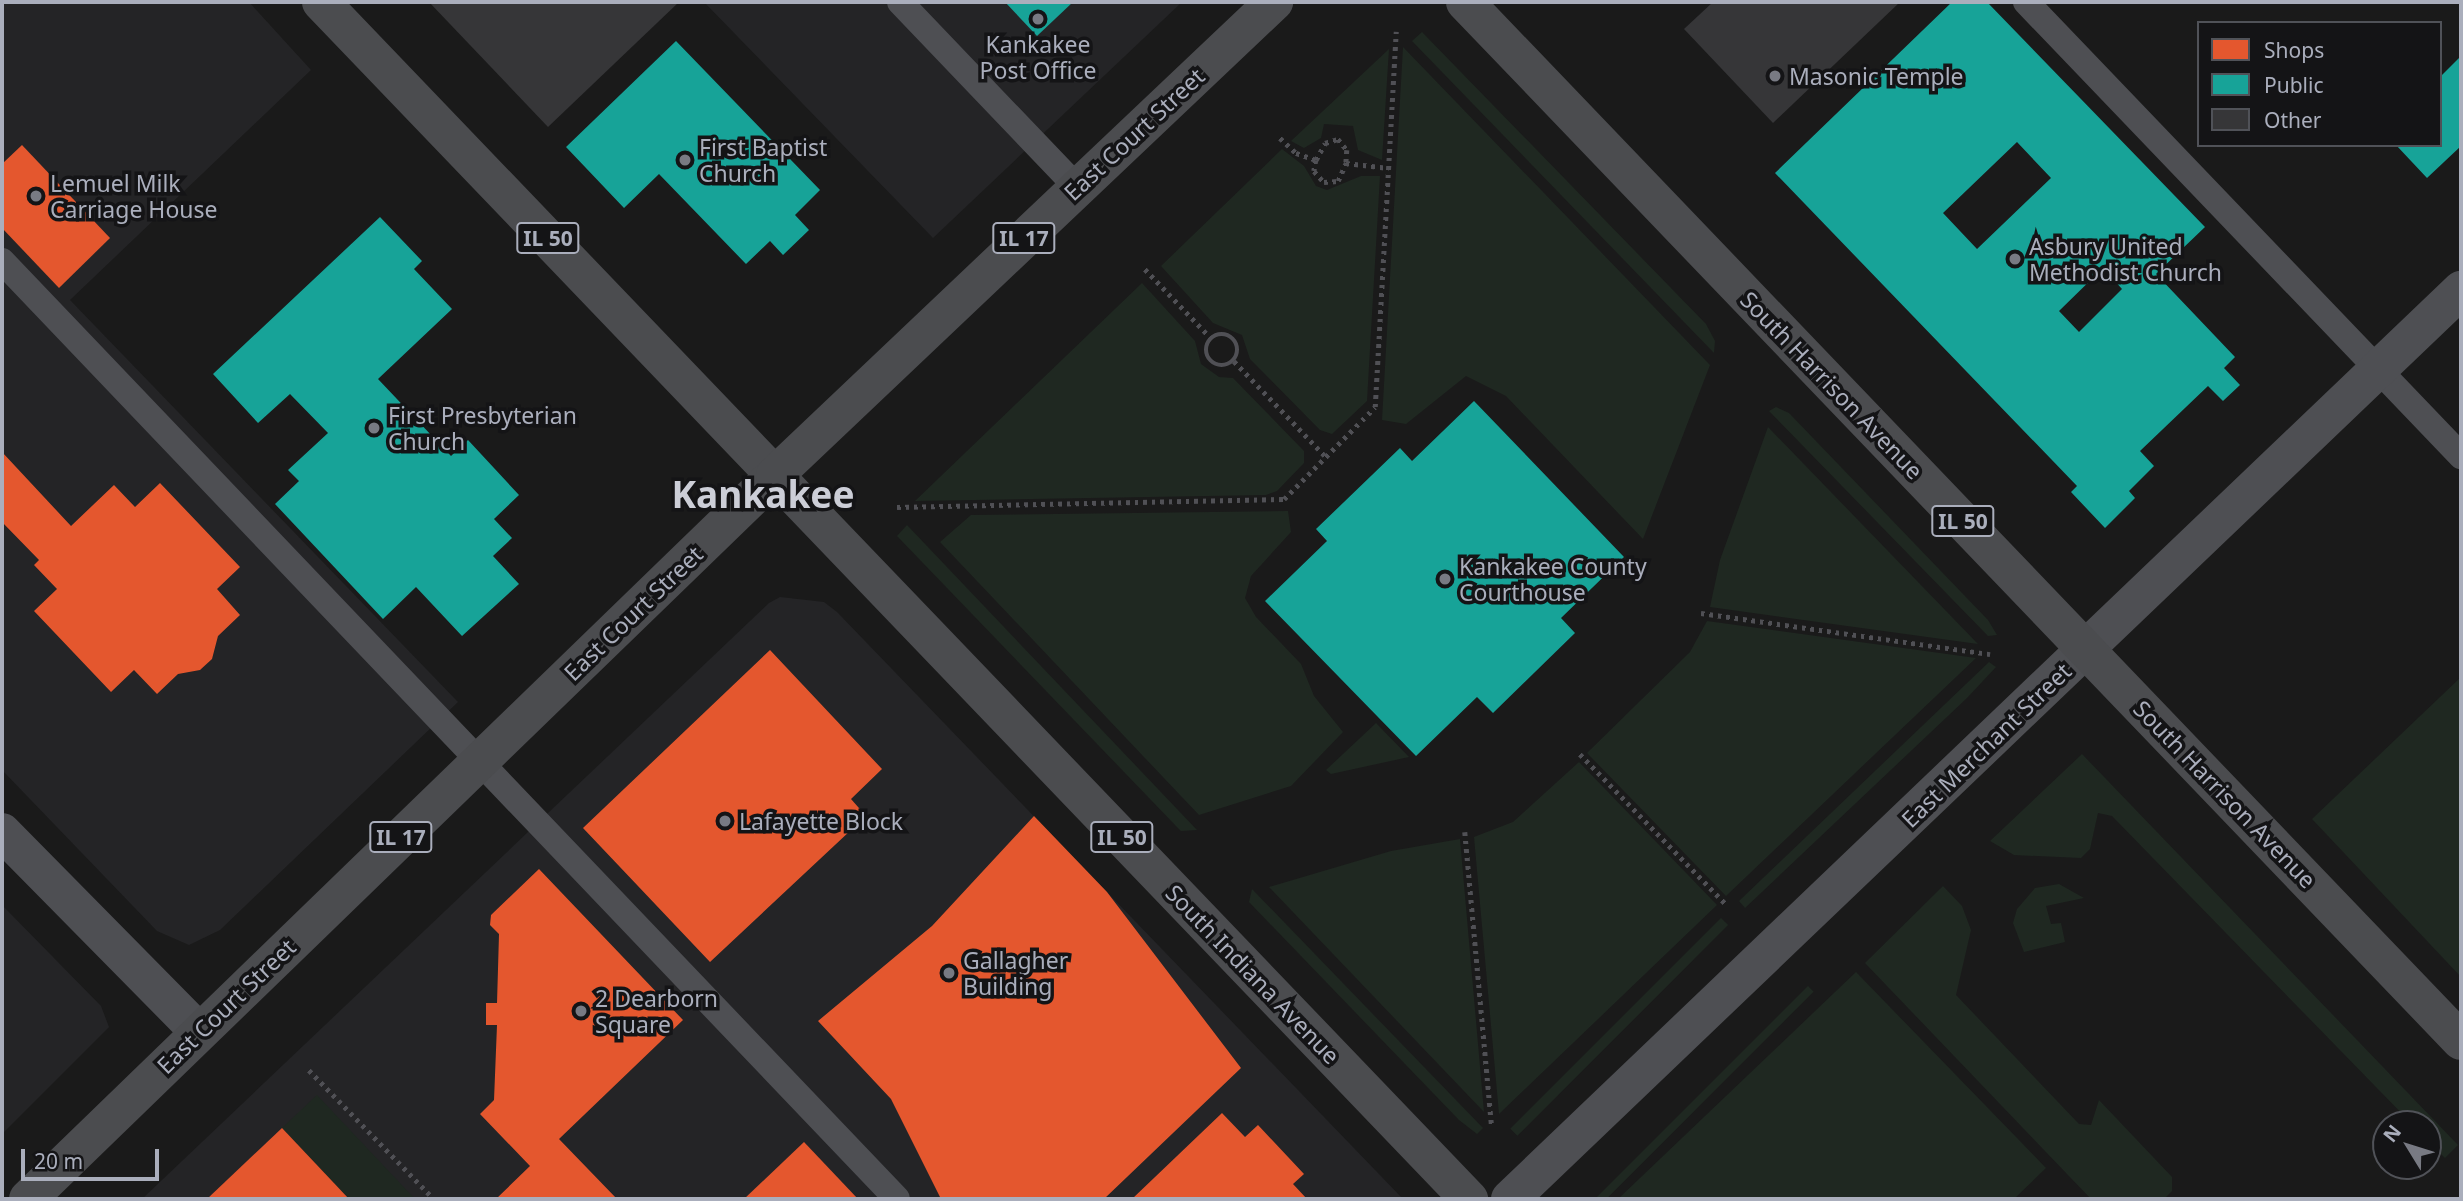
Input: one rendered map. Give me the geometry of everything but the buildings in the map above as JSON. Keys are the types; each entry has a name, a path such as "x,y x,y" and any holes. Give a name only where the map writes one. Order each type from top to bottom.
{"main road":[{"name":"IL 50","path":"321,2 775,475"},
{"name":"East Court Street","path":"28,1199 775,475 1274,2"},
{"name":"South Harrison Avenue","path":"1465,2 2461,1041"},
{"name":"South Indiana Avenue","path":"775,475 1469,1199"}],"street":[{"name":"East Merchant Street","path":"1510,1199 2461,290"},
{"path":"2,832 199,1032"}],"lane":[{"path":"900,2 1077,188"},
{"path":"2026,2 2461,456"},
{"path":"2,261 897,1199"}],"path":[{"path":"897,507 1274,502 1284,499 1375,407 1396,32"},
{"path":"1280,138 1296,153 1316,160"},
{"path":"1338,139 1347,150 1343,176 1332,183 1317,177 1316,160 1325,143 1338,139"},
{"path":"1346,163 1389,168"},
{"path":"1145,269 1211,338"},
{"path":"1225,334 1234,339 1238,352 1234,361 1224,366 1210,361 1207,352 1211,338 1225,334"},
{"path":"1234,361 1327,458"},
{"path":"1701,613 1990,654"},
{"path":"1580,754 1727,905"},
{"path":"1465,832 1492,1128"},
{"path":"309,1070 434,1199"}],"shaded area":[{"path":"2,2 249,2 311,70 70,300 458,702 220,930 189,945 157,931 2,770"},
{"path":"704,2 1182,2 933,238"},
{"path":"1422,32 1706,324 1715,341 1714,353 1412,41"},
{"path":"1403,47 1710,365 1643,539 1506,396 1466,376 1406,424 1382,420"},
{"path":"1389,49 1382,160 1358,150 1353,126 1324,124 1321,138 1304,148 1291,141"},
{"path":"1282,149 1304,166 1316,186 1327,190 1361,176 1380,176 1367,401 1332,434 1320,430 1250,359 1242,335 1213,323 1161,266"},
{"path":"1142,283 1195,341 1201,364 1219,377 1233,378 1304,451 1304,463 1277,491 1266,495 915,501"},
{"path":"1776,407 1789,413 1988,620 1997,635 1988,636 1769,411"},
{"path":"1768,427 1978,644 1710,607 1720,560"},
{"path":"1288,511 1291,532 1251,576 1245,598 1256,617 1301,664 1314,696 1343,732 1291,786 1199,815 940,542 971,515"},
{"path":"907,525 1197,830 1181,831 897,536"},
{"path":"780,597 824,602 837,612 1403,1199 142,1199 769,603"},
{"path":"1707,621 1976,658 1726,896 1587,753 1690,652"},
{"path":"1989,662 1996,667 1967,698 1745,908 1739,901"},
{"path":"2461,677 2461,977 2312,819"},
{"path":"1376,723 1409,757 1331,774 1326,770"},
{"path":"2082,754 2424,1110 2398,1110 2112,816 2098,813 2090,849 2081,858 2014,855 1990,841"},
{"path":"1579,762 1717,905 1499,1114 1474,837 1513,822"},
{"path":"1460,839 1484,1112 1269,887 1391,851"},
{"path":"2059,884 2084,898 2046,906 2051,924 2061,923 2065,942 2024,952 2013,923 2017,909 2035,888"},
{"path":"1943,886 1962,906 1971,930 1956,995 2079,1124 2091,1125 2099,1100 2172,1177 2172,1191 2164,1199 2091,1199 1865,963"},
{"path":"1252,889 1483,1128 1477,1134 1459,1120 1249,902"},
{"path":"2,905 101,1006 109,1027 2,1134"},
{"path":"1721,918 1728,925 1517,1136 1510,1129"},
{"path":"1856,972 2046,1168 2014,1199 1618,1199"},
{"path":"1808,986 1814,992 1606,1199 1595,1199"},
{"path":"317,1095 415,1199 349,1199 282,1128"},
{"path":"2442,1128 2458,1145 2445,1158 2442,1155"}],"place":[{"name":"Kankakee Post Office","path":"1038,19"},
{"name":"Masonic Temple","path":"1775,76"},
{"name":"First Baptist Church","path":"685,160"},
{"name":"Lemuel Milk Carriage House","path":"36,196"},
{"name":"Asbury United Methodist Church","path":"2015,259"},
{"name":"First Presbyterian Church","path":"374,428"},
{"name":"Kankakee County Courthouse","path":"1445,579"},
{"name":"Lafayette Block","path":"725,821"},
{"name":"Gallagher Building","path":"949,973"},
{"name":"2 Dearborn Square","path":"581,1011"}],"district":[{"name":"Kankakee","path":"763,494"}]}
